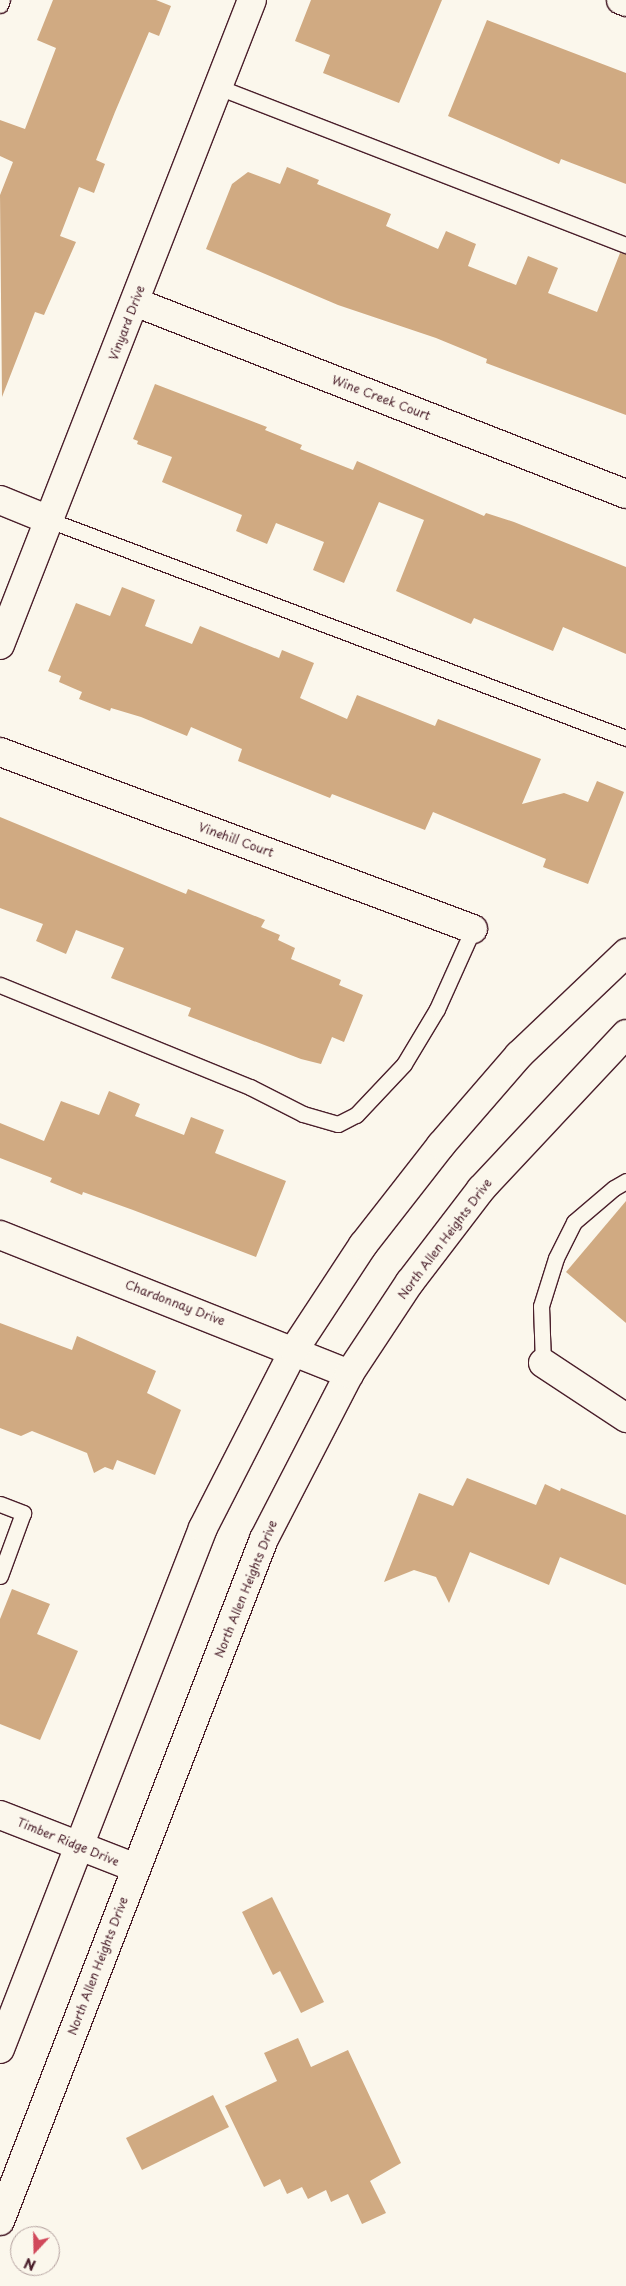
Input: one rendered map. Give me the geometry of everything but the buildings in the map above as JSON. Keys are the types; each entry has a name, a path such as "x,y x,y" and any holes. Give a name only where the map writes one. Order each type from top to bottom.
{"main road":[{"name":"Vinyard Drive","path":"0,646 252,0"},
{"path":"621,0 626,2"},
{"name":"Wine Creek Court","path":"135,302 626,494"},
{"path":"0,500 49,520"},
{"name":"Vinehill Court","path":"0,752 472,929"},
{"path":"0,2049 203,1528 294,1350 363,1245 441,1145 519,1055 626,953"},
{"name":"North Allen Heights Drive","path":"0,2221 264,1539 349,1374 410,1282 482,1189 626,1034"},
{"name":"Chardonnay Drive","path":"0,1235 294,1350 349,1374"},
{"path":"543,1363 626,1418"},
{"name":"Timber Ridge Drive","path":"0,1815 136,1868"}],"lane":[{"path":"0,5 2,0"},
{"path":"218,87 626,245"},
{"path":"49,520 626,738"},
{"path":"0,985 250,1087 303,1114 338,1124 356,1115 404,1064 437,1009 472,929"},
{"path":"543,1363 541,1306 556,1258 574,1222 614,1188 626,1182"},
{"path":"0,1504 23,1513 0,1576"}]}
